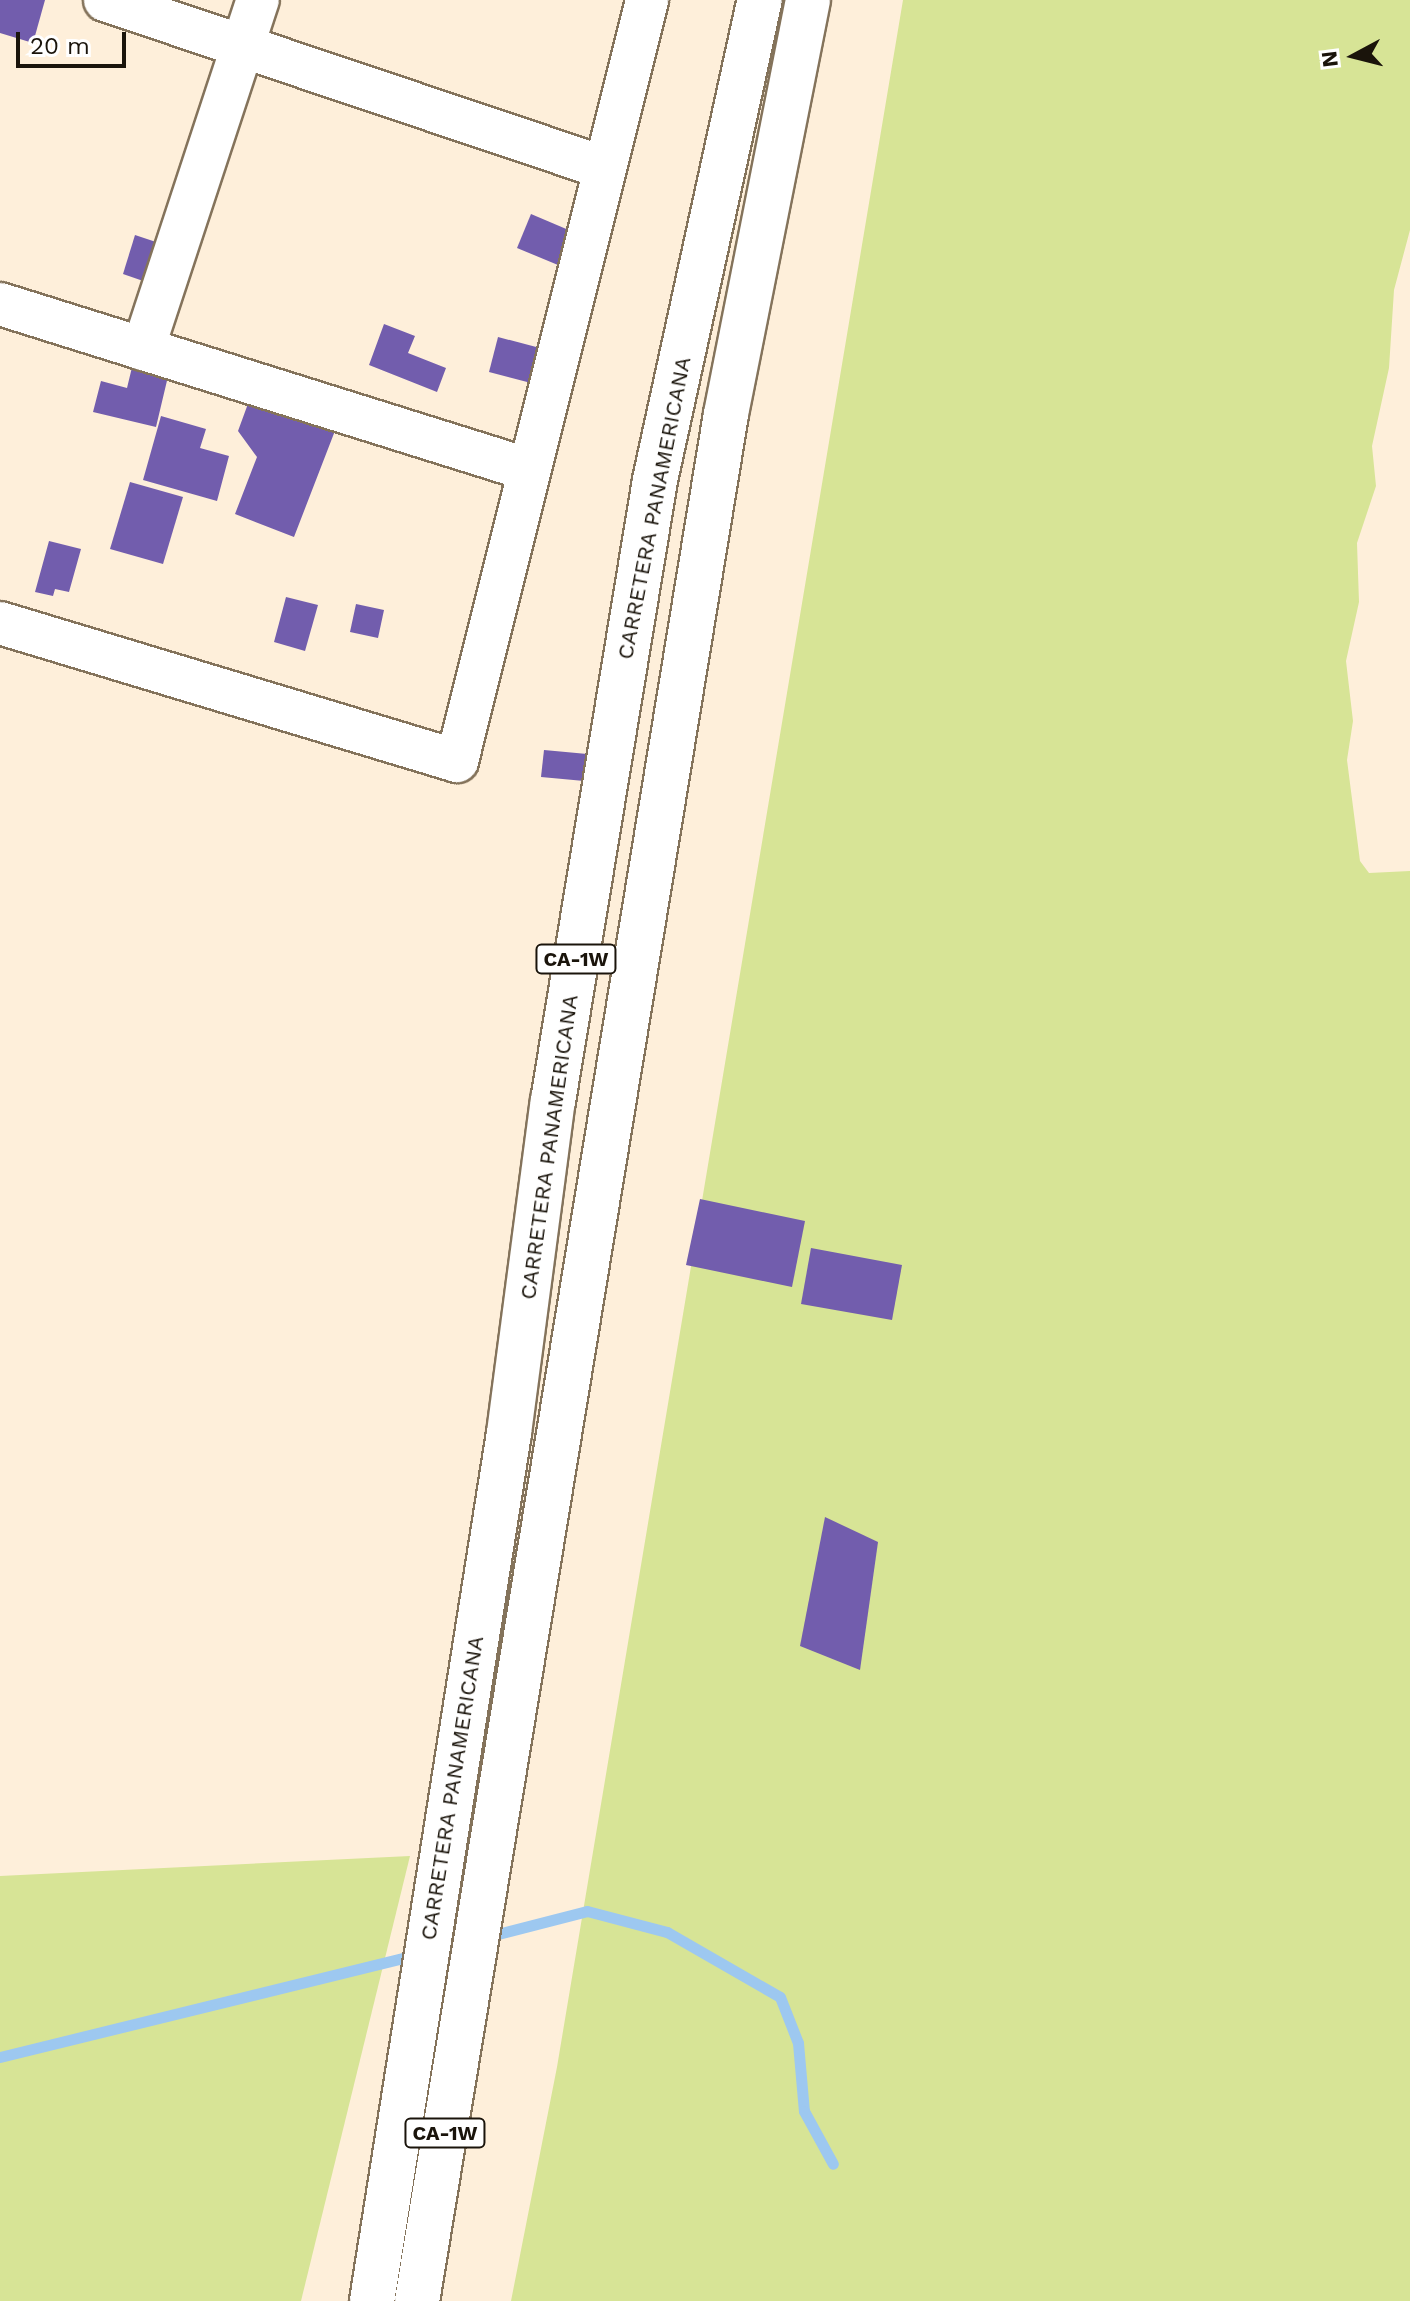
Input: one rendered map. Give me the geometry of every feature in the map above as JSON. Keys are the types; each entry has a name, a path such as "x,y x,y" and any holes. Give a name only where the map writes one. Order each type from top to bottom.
{"highway":[{"name":"CARRETERA PANAMERICANA","path":"372,2301 509,1433 553,1101 652,495 760,0"},
{"name":"CA-1W","path":"417,2301 726,414 808,0"}],"street":[{"path":"105,0 605,168"},
{"path":"143,349 258,0"},
{"path":"0,623 457,761 647,0"},
{"path":"0,304 530,470"}],"green space":[{"path":"903,0 1410,0 1410,230 1394,290 1389,368 1372,446 1376,486 1357,543 1359,602 1346,661 1353,721 1347,760 1360,861 1369,873 1410,871 1410,2301 511,2301 557,2067"},
{"path":"410,1856 301,2301 0,2301 0,1876"}],"building":[{"path":"0,0 45,0 33,43 0,33"},
{"path":"531,214 571,231 558,265 517,248"},
{"path":"135,235 162,244 149,283 123,274"},
{"path":"384,324 415,336 408,353 446,368 437,392 369,365"},
{"path":"498,337 540,348 531,383 489,372"},
{"path":"134,359 170,368 156,427 93,412 101,381 127,388"},
{"path":"253,390 338,423 294,537 235,514 257,457 238,431"},
{"path":"161,416 206,429 200,448 229,456 217,501 143,480"},
{"path":"130,482 183,497 163,564 110,549"},
{"path":"49,541 81,549 69,592 55,589 53,596 35,592"},
{"path":"286,597 318,605 305,651 274,642"},
{"path":"356,604 384,610 378,638 350,632"},
{"path":"544,750 598,755 595,782 541,777"},
{"path":"700,1199 805,1221 792,1287 686,1265"},
{"path":"811,1248 902,1265 892,1320 801,1304"},
{"path":"825,1517 878,1542 860,1670 800,1646"}],"waterway":[{"path":"486,1937 587,1911 667,1932 780,1997 798,2043 804,2111 833,2164"},
{"path":"0,2057 415,1955"}]}
